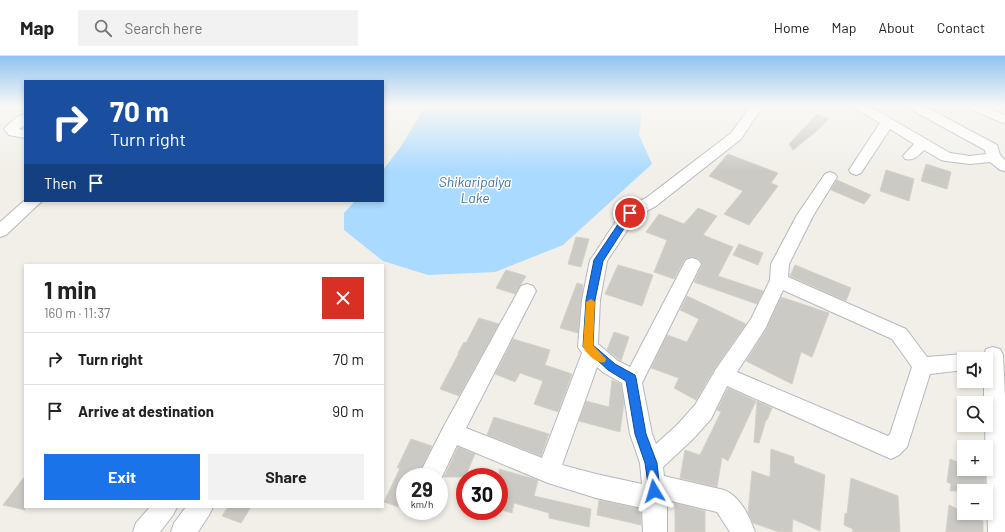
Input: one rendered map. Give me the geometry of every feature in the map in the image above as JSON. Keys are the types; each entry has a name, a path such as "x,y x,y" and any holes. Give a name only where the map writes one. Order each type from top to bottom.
{"street":[{"path":"12,128 14,132 24,134"},
{"path":"655,532 653,482 641,434 631,378 612,367 592,352 588,347 591,300 599,260 630,213 651,202 736,136 741,128"},
{"path":"856,170 884,128"},
{"path":"898,128 946,157 955,159 970,160 992,153 1005,141"},
{"path":"951,128 992,153 1005,167"},
{"path":"910,156 923,143"},
{"path":"653,482 684,432 703,412 723,375 758,324 779,280 780,264 805,215 830,177"},
{"path":"0,231 33,202"},
{"path":"632,383 692,264"},
{"path":"779,280 899,334 922,366"},
{"path":"434,468 527,291"},
{"path":"548,472 592,352"},
{"path":"922,366 957,363"},
{"path":"723,375 891,448 899,440 922,366"},
{"path":"993,378 1000,532"},
{"path":"452,433 548,472 596,486 653,482 724,502 743,532"},
{"path":"145,532 164,508"},
{"path":"183,532 200,508"}],"water":[{"name":"Shikaripalya Lake","path":"412,128 640,128 639,135 652,164 563,245 495,272 428,275 383,261 344,230 344,213 354,202 384,202 384,169 402,145"}],"building":[{"path":"804,128 820,128 793,150 789,144"},
{"path":"728,154 778,173 771,183 778,186 749,225 724,214 743,191 709,176"},
{"path":"926,164 951,172 947,189 921,181"},
{"path":"886,170 914,179 909,201 880,191"},
{"path":"837,180 871,195 864,204 831,190"},
{"path":"698,208 717,216 703,235 733,247 718,276 763,291 757,304 694,282 702,265 699,259 692,257 685,259 674,279 654,272 667,240 646,232 659,214 684,224"},
{"path":"576,237 589,239 581,267 568,264"},
{"path":"739,244 763,253 758,265 733,255"},
{"path":"618,265 653,275 642,306 605,294"},
{"path":"795,265 851,288 846,301 790,276"},
{"path":"506,270 526,276 515,294 496,288"},
{"path":"577,283 583,285 578,333 560,328"},
{"path":"687,296 746,324 715,368 696,400 674,388 679,378 651,368 667,335 687,342 699,319 680,310"},
{"path":"781,297 829,313 812,357 801,352 792,384 746,361 766,330"},
{"path":"479,318 499,324 459,396 440,389 464,342 466,343"},
{"path":"614,332 629,337 621,361 607,350"},
{"path":"513,339 550,350 545,365 572,374 558,412 534,404 543,381 520,373 515,382 495,374"},
{"path":"612,380 621,384 624,402 620,432 579,421 586,401 609,407"},
{"path":"728,388 756,401 728,461 722,457 717,487 680,478 685,450 700,455 721,412 717,410"},
{"path":"757,401 772,408 766,420 759,443 754,442"},
{"path":"494,417 549,434 541,456 487,435"},
{"path":"411,439 432,446 421,468 397,468"},
{"path":"458,447 475,454 469,468 456,468 456,477 448,477 448,468"},
{"path":"771,449 794,457 794,463 825,475 820,531 793,519 792,532 779,532 753,523 748,513 752,471 770,477"},
{"path":"950,459 957,462 957,476 985,476 985,484 957,484 957,491 950,491 951,484 947,482"},
{"path":"508,472 538,480 534,496 591,509 589,527 549,518 549,513 514,503 512,513 508,512"},
{"path":"396,476 396,506 384,502"},
{"path":"24,477 25,510 3,505"},
{"path":"851,478 898,496 900,532 852,532 853,529 844,525 845,513 847,514"},
{"path":"599,500 641,509 641,525 597,515"},
{"path":"675,503 705,511 705,532 675,532"},
{"path":"949,505 957,509 957,520 983,521 983,532 946,532"},
{"path":"227,508 250,508 241,523 222,516"}],"slow traffic":[{"path":"591,302 588,347 601,359"}],"route":[{"path":"630,213 599,260 591,300 588,347 592,352 612,367 631,378 641,434 651,463 654,491"}]}
